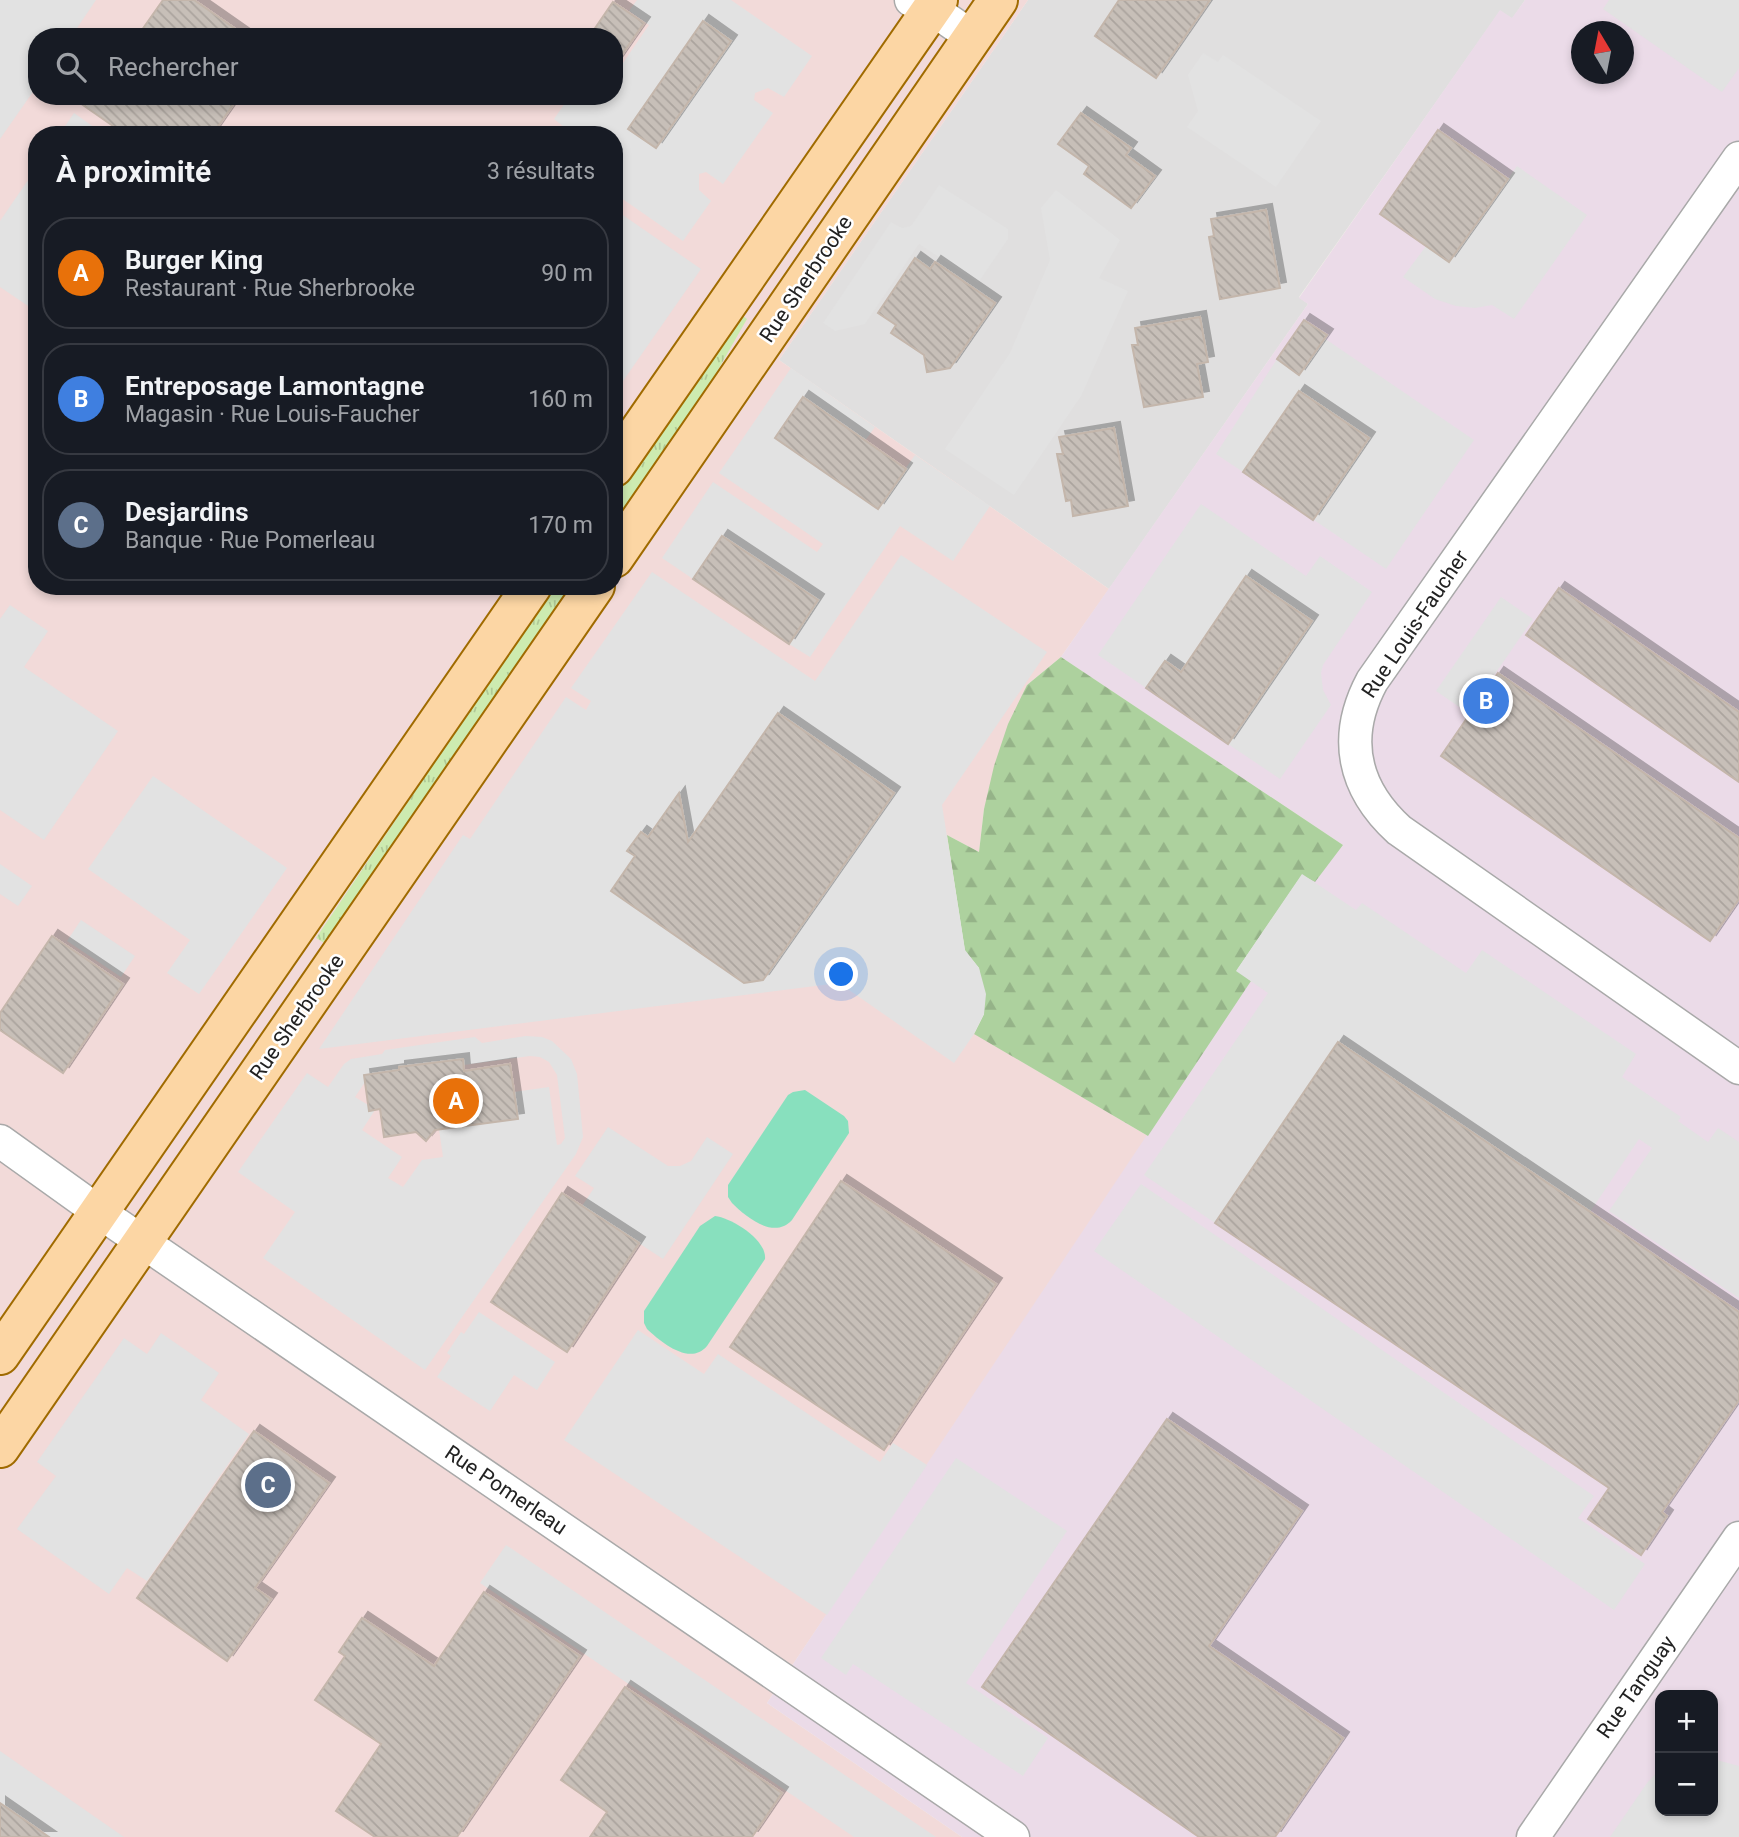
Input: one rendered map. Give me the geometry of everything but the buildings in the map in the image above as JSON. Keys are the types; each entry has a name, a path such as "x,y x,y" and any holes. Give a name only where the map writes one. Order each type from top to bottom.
{"main road":[{"name":"Rue Sherbrooke","path":"623,545 998,0"},
{"path":"623,454 927,3"},
{"path":"0,1355 526,595"},
{"name":"Rue Sherbrooke","path":"0,1448 588,595"}],"street":[{"path":"927,3 971,36"},
{"name":"Rue Louis-Faucher","path":"1739,158 1372,681 1360,708 1355,738 1356,759 1362,779 1377,807 1399,830 1739,1068"},
{"name":"Rue Pomerleau","path":"0,1141 99,1212 1013,1837"},
{"name":"Rue Tanguay","path":"1533,1837 1739,1538"}],"shaded area":[{"path":"0,0 1028,0 779,360 1109,589 1061,657 1027,685 984,809 979,852 947,835 975,1034 1148,1136 767,1703 962,1837 0,1837"},
{"path":"0,0 96,0 77,28 28,28 28,99 0,139"},
{"path":"637,0 731,0 812,56 784,97 768,88 755,93 754,100 773,113 723,184 706,172 699,174 699,190 711,201 683,241 623,199 623,126 563,126 554,119 564,105 623,105 623,63 649,25 629,11"},
{"path":"1028,0 1525,0 1512,19 1500,11 1299,297 1308,304 1109,589 779,360"},
{"path":"1525,0 1739,0 1739,1837 962,1837 767,1703 1250,981 1302,874 1343,845 1061,657 1308,304 1299,298 1500,10 1512,18"},
{"path":"1609,0 1739,0 1739,68 1722,92 1634,31 1634,21 1620,21 1603,9"},
{"path":"1203,53 1218,62 1223,55 1321,121 1276,187 1187,127 1198,111 1188,75"},
{"path":"74,113 92,126 65,126"},
{"path":"1517,166 1587,215 1514,319 1492,305 1475,308 1456,306 1435,299 1403,277 1426,246 1449,262"},
{"path":"28,180 28,306 0,287 0,221"},
{"path":"939,185 1008,229 1008,239 978,283 919,244 865,324 835,331 823,323 891,222 902,228 911,226"},
{"path":"1056,190 1120,240 1099,278 1128,291 1081,396 1014,495 945,449 1010,353 1050,260 1041,208"},
{"path":"623,215 701,269 623,381"},
{"path":"1324,338 1474,440 1386,569 1314,520 1369,438 1243,472 1216,454 1277,359 1299,374"},
{"path":"791,368 875,427 865,441 803,397 775,438 877,509 915,455 990,506 953,561 900,526 810,657 789,644 818,600 723,536 693,579 662,558 713,482 817,552 823,544 719,473"},
{"path":"1201,504 1306,576 1320,556 1372,592 1323,665 1323,690 1331,705 1280,779 1228,744 1312,621 1246,577 1181,672 1165,662 1146,688 1098,655"},
{"path":"901,555 1047,652 942,805 965,950 979,968 986,994 984,1014 954,1063 839,983 319,1049 463,835 470,839 566,697 586,710 591,701 571,688 652,572 815,681"},
{"path":"1501,597 1533,619 1468,713 1436,691"},
{"path":"10,605 48,631 24,667 118,731 44,840 0,810 0,619"},
{"path":"153,776 287,868 199,994 167,973 190,940 88,869"},
{"path":"0,864 32,886 18,906 0,894"},
{"path":"1302,874 1356,910 1362,903 1466,973 1482,950 1636,1054 1622,1077 1681,1117 1678,1121 1708,1142 1718,1128 1739,1142 1739,1298 1609,1211 1652,1148 1639,1139 1590,1212 1338,1042 1215,1223 1144,1175 1268,993 1236,971"},
{"path":"81,920 135,956 121,977 67,941"},
{"path":"526,1036 552,1041 571,1059 577,1074 583,1137 576,1154 425,1370 263,1258 295,1212 238,1172 307,1073 328,1087 344,1064 351,1059 382,1054 385,1050 475,1037 482,1043","holes":["540,1057 549,1062 557,1075 565,1138 561,1144 557,1145 549,1087 514,1092 518,1119 439,1129 443,1157 422,1160 403,1187 388,1178 402,1157 362,1130 375,1110 369,1111 368,1105 355,1097 365,1082 364,1075 399,1070 399,1067 463,1059 464,1065"]},
{"path":"608,1127 668,1166 680,1166 691,1161 707,1137 733,1154 663,1259 582,1206 594,1188 575,1176"},
{"path":"1141,1184 1594,1496 1578,1518 1645,1564 1614,1610 1094,1251"},
{"path":"479,1312 555,1362 537,1390 514,1375 490,1411 437,1377 451,1356 447,1353"},
{"path":"638,1330 704,1374 718,1354 880,1462 893,1443 927,1465 827,1615 564,1440"},
{"path":"161,1333 219,1373 201,1400 249,1434 147,1581 127,1568 109,1594 17,1529 56,1476 37,1462 124,1338 147,1354"},
{"path":"956,1458 1067,1531 966,1683 1048,1738 1023,1776 853,1664 846,1675 821,1658"},
{"path":"506,1545 936,1837 854,1837 480,1583"},
{"path":"0,1751 124,1837 49,1837 0,1803"},
{"path":"1718,1760 1739,1766 1739,1837 1610,1837 1655,1774 1655,1816 1718,1816"}],"green space":[{"path":"739,313 747,319 699,403 623,513 623,485"},
{"path":"548,595 567,595 326,944 316,938"},
{"path":"1061,657 1343,845 1315,882 1302,875 1237,970 1251,981 1148,1136 974,1034 984,1014 979,968 965,951 947,835 979,852 984,809 1008,724 1027,685"},
{"path":"805,1090 844,1116 848,1121 849,1133 792,1220 785,1226 769,1227 752,1220 732,1203 728,1197 728,1185 788,1095"},
{"path":"715,1216 747,1231 760,1245 765,1259 707,1346 700,1352 684,1353 668,1346 647,1329 644,1311 700,1226"}],"place":[{"name":"Entreposage Lamontagne","path":"1486,701"},
{"name":"Burger King","path":"456,1101"},
{"name":"Desjardins","path":"268,1485"}]}
